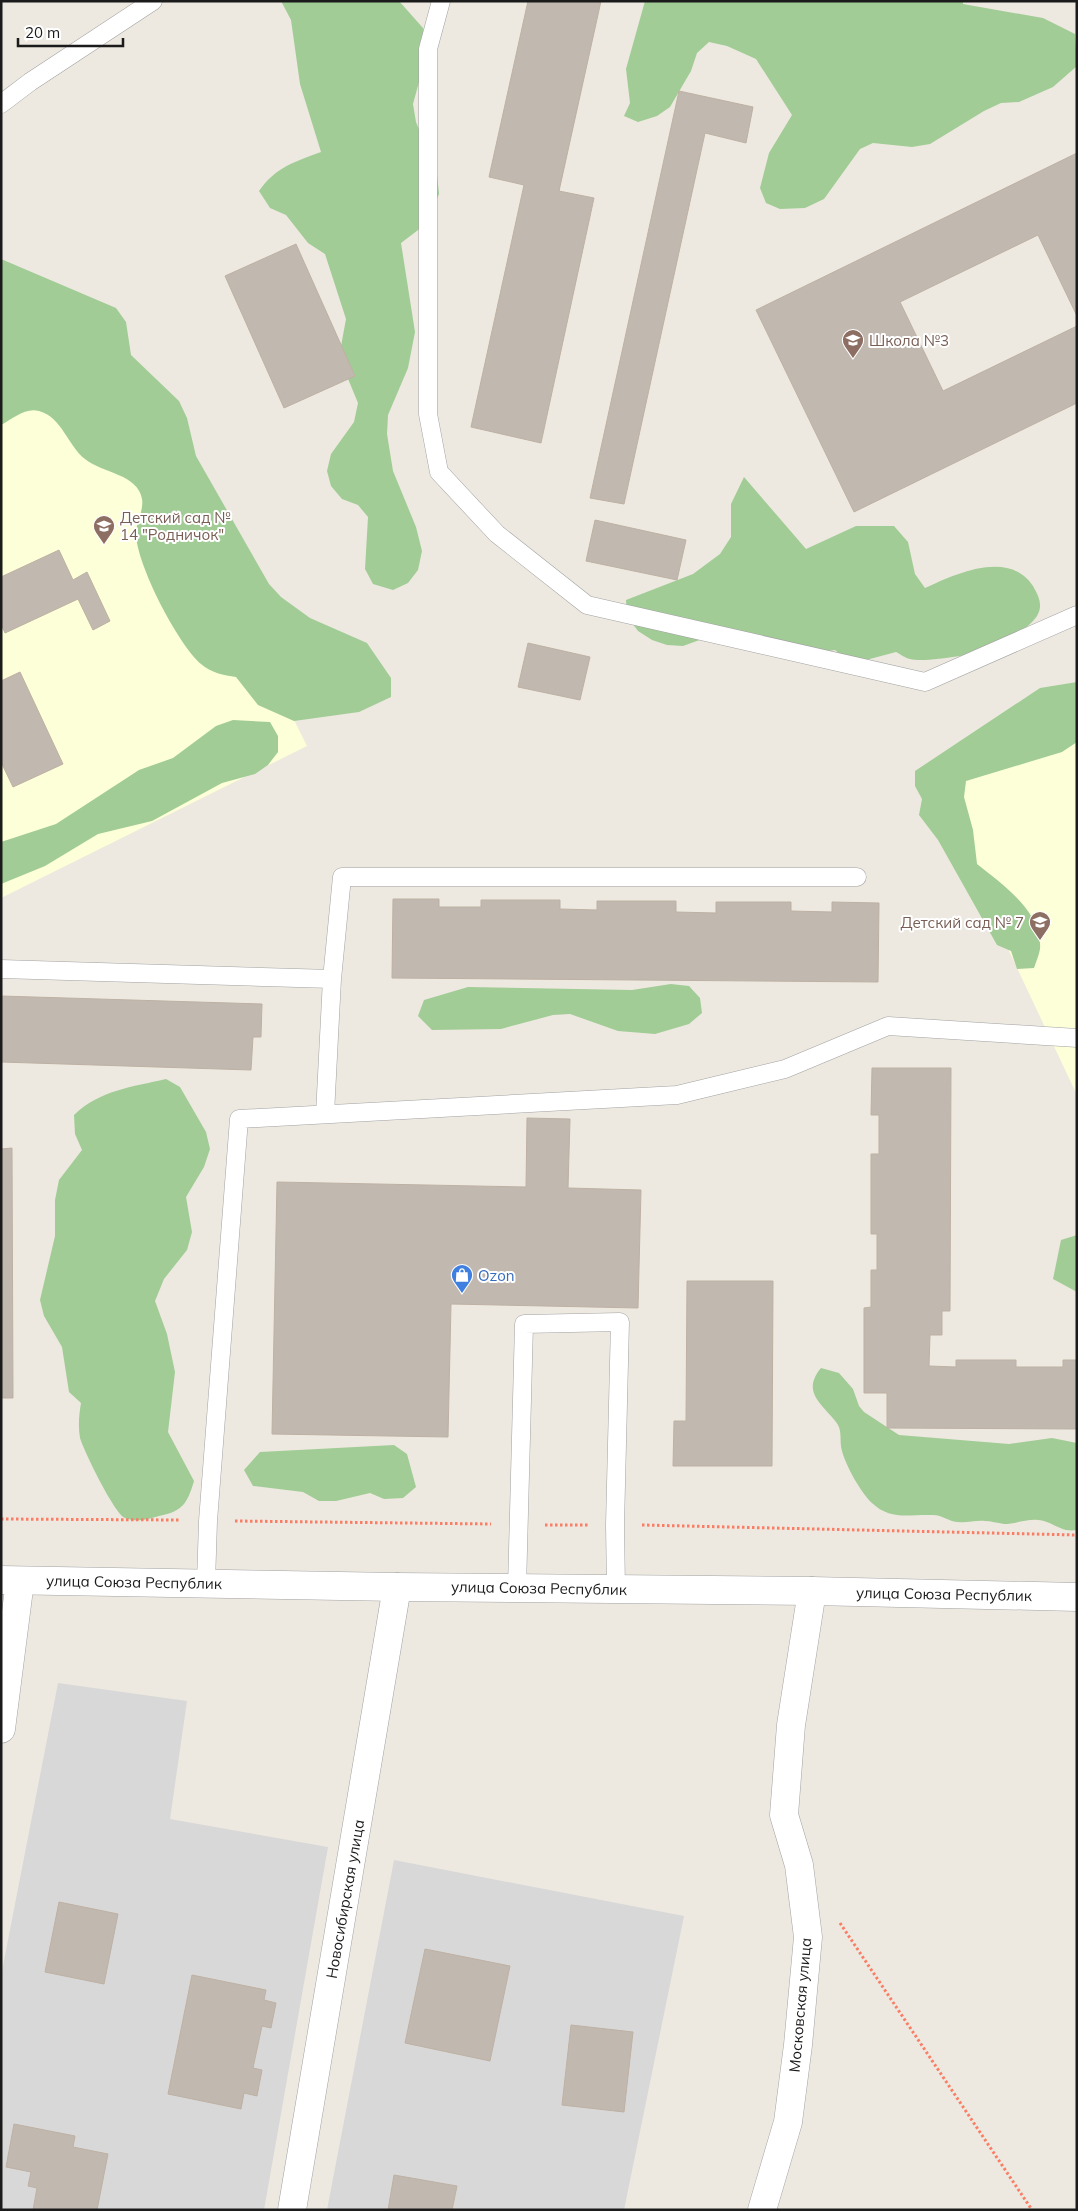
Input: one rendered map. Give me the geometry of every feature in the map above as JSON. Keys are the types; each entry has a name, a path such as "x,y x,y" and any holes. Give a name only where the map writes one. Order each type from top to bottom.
{"street":[{"name":"улица Союза Республик","path":"10,1580 397,1587 812,1591 1077,1597"},
{"path":"1,1729 10,1580"},
{"name":"Новосибирская улица","path":"292,2210 397,1587"},
{"name":"Московская улица","path":"762,2210 788,2122 798,2045 808,1937 799,1865 784,1816 791,1725 812,1591"}],"lane":[{"path":"1,104 30,82 154,1"},
{"path":"440,1 428,49 428,414 439,472 497,534 587,605 925,682 1077,615"},
{"path":"325,1114 332,979 342,877 857,877"},
{"path":"1,969 332,979"},
{"path":"206,1583 208,1521 240,1119 677,1095 785,1070 888,1026 1077,1038"},
{"path":"518,1588 524,1324 620,1322 615,1525 616,1589"}],"path":[{"path":"839,1922 1032,2210"}],"shaded area":[{"path":"281,1 399,1 423,28 428,49 413,104 416,122 437,175 439,194 426,224 401,243 415,332 408,368 388,415 387,434 393,471 416,527 422,551 418,570 408,583 393,590 373,584 365,569 368,517 358,505 342,499 331,486 327,471 331,454 354,422 358,403 339,357 346,319 325,254 308,243 286,215 270,208 259,191 272,176 286,166 321,152 300,84 291,20"},
{"path":"645,1 963,1 963,4 1043,18 1075,34 1077,66 1053,87 1019,102 1001,103 984,111 930,144 912,147 873,143 860,149 824,199 805,208 780,209 766,203 760,188 769,153 792,115 756,59 727,46 709,42 697,53 691,71 670,107 657,116 638,122 624,116 630,103 626,69"},
{"path":"1,259 116,308 126,322 131,355 179,401 187,418 196,456 269,584 281,597 310,618 367,643 391,678 391,697 359,712 294,721 258,705 236,677 209,670 192,654 170,622 143,564 136,533 142,508 142,499 134,484 85,459 54,419 47,414 34,410 29,411 19,414 1,425"},
{"name":"Детский сад № 14 \"Родничок\"","path":"86,302 307,746 1,898 1,344"},
{"path":"744,477 806,549 856,526 894,526 908,542 915,574 925,588 966,571 996,567 1010,569 1023,575 1033,586 1040,603 1038,614 1018,634 993,649 927,660 910,659 896,652 866,660 848,661 835,650 787,657 719,633 683,646 667,645 652,640 638,631 627,616 626,600 693,574 720,554 731,537 731,504"},
{"path":"1077,682 1077,742 1062,752 966,781 964,797 973,830 977,864 1019,900 1035,923 1039,936 1040,949 1034,968 1017,969 1011,951 997,945 938,840 919,815 922,799 915,786 915,771 1040,688"},
{"name":"Детский сад № 7","path":"1077,718 1077,1095 932,788"},
{"path":"233,720 270,722 278,736 278,752 268,765 255,774 222,783 152,821 98,834 45,866 1,884 1,842 56,824 139,770 173,758 216,726"},
{"path":"671,984 689,986 700,998 702,1013 689,1024 655,1034 618,1031 570,1014 553,1015 501,1029 432,1030 418,1016 424,1000 468,987 632,990"},
{"path":"166,1079 180,1087 206,1132 210,1149 204,1167 186,1197 192,1232 187,1250 164,1279 155,1301 167,1334 175,1372 168,1432 194,1481 186,1501 179,1509 151,1518 134,1520 125,1518 114,1505 93,1468 80,1438 79,1416 81,1403 69,1392 62,1347 44,1316 40,1300 55,1236 55,1200 59,1180 82,1150 75,1134 74,1115 95,1100 106,1095 129,1087"},
{"path":"1077,1235 1077,1292 1053,1279 1061,1240"},
{"path":"821,1368 839,1373 853,1389 859,1406 864,1412 899,1435 1009,1444 1052,1438 1077,1443 1077,1530 1066,1530 1038,1520 1004,1524 990,1521 958,1522 936,1515 901,1515 879,1509 863,1493 854,1479 842,1451 838,1425 813,1391 815,1376"},
{"path":"394,1445 407,1454 416,1487 403,1498 384,1499 370,1493 336,1501 319,1501 303,1492 253,1486 244,1470 260,1452"},
{"path":"58,1683 187,1701 170,1819 328,1847 264,2210 1,2210 1,1976"},
{"path":"394,1860 684,1916 624,2210 327,2210"}],"building":[{"path":"528,1 601,1 559,191 594,198 541,443 471,427 524,185 489,177"},
{"path":"679,91 753,107 746,143 705,133 624,504 590,498"},
{"name":"Школа №3","path":"1077,153 1077,316 1038,235 900,302 943,391 1077,326 1077,403 854,512 756,310"},
{"path":"296,244 355,376 284,408 225,276"},
{"path":"595,520 686,540 677,580 586,561"},
{"path":"59,550 73,580 87,572 110,621 93,630 78,599 5,633 1,624 1,577"},
{"path":"528,643 590,657 580,700 518,687"},
{"path":"20,672 63,764 13,787 1,762 1,681"},
{"path":"393,899 439,899 439,907 481,907 481,900 560,900 560,909 597,910 597,901 676,901 676,912 716,913 716,902 791,902 791,911 832,912 832,902 879,903 878,982 392,978"},
{"path":"1,996 262,1004 261,1037 253,1037 251,1070 1,1062"},
{"path":"872,1068 951,1068 950,1311 942,1311 942,1335 930,1335 929,1366 956,1367 956,1360 1016,1360 1016,1367 1063,1367 1063,1360 1077,1360 1077,1429 887,1428 887,1393 864,1393 864,1308 871,1307 871,1270 877,1270 877,1234 871,1234 871,1154 879,1154 879,1115 871,1115"},
{"path":"527,1118 570,1119 568,1188 641,1190 638,1308 451,1304 448,1437 272,1434 277,1182 526,1187"},
{"path":"12,1148 13,1398 1,1398 1,1149"},
{"path":"687,1281 773,1281 772,1466 673,1466 674,1421 686,1421"},
{"path":"59,1902 118,1914 104,1984 45,1972"},
{"path":"425,1949 510,1966 490,2061 405,2043"},
{"path":"192,1975 266,1990 264,2000 276,2003 271,2028 262,2026 253,2068 262,2070 257,2096 244,2093 241,2109 168,2094"},
{"path":"571,2025 633,2032 624,2112 562,2105"},
{"path":"14,2124 75,2136 73,2147 108,2154 97,2210 33,2210 37,2188 28,2186 31,2172 6,2167"},
{"path":"394,2175 457,2186 452,2210 388,2210"}],"place":[{"name":"Школа №3","path":"853,359"},
{"name":"Детский сад № 14 \"Родничок\"","path":"104,545"},
{"name":"Детский сад № 7","path":"1040,941"},
{"name":"Ozon","path":"462,1294"}]}
